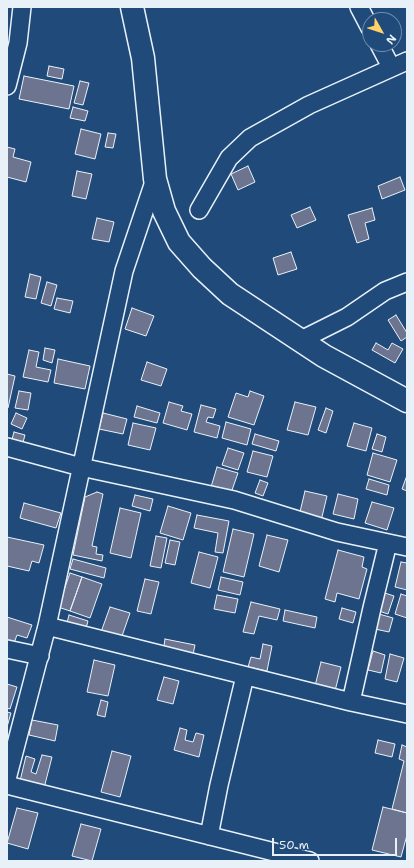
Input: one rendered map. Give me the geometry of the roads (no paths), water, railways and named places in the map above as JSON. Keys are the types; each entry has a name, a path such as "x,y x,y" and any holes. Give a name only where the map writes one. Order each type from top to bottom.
{"main road":[{"path":"132,7 143,58 155,179 164,212 179,242 202,268 230,294 268,321 301,340 324,356 407,401"}],"street":[{"path":"7,86 18,43 22,7"},
{"path":"382,52 391,68"},
{"path":"199,210 229,158 250,138 309,106 407,61"},
{"path":"7,779 47,626 124,271 155,179"},
{"path":"301,340 347,317 385,291 407,282"},
{"path":"7,447 81,467 234,500 337,532 407,547"},
{"path":"351,702 388,543"},
{"path":"47,626 351,702 407,714"},
{"path":"7,649 40,656"},
{"path":"209,836 219,785 245,676"},
{"path":"7,785 310,861"}]}
